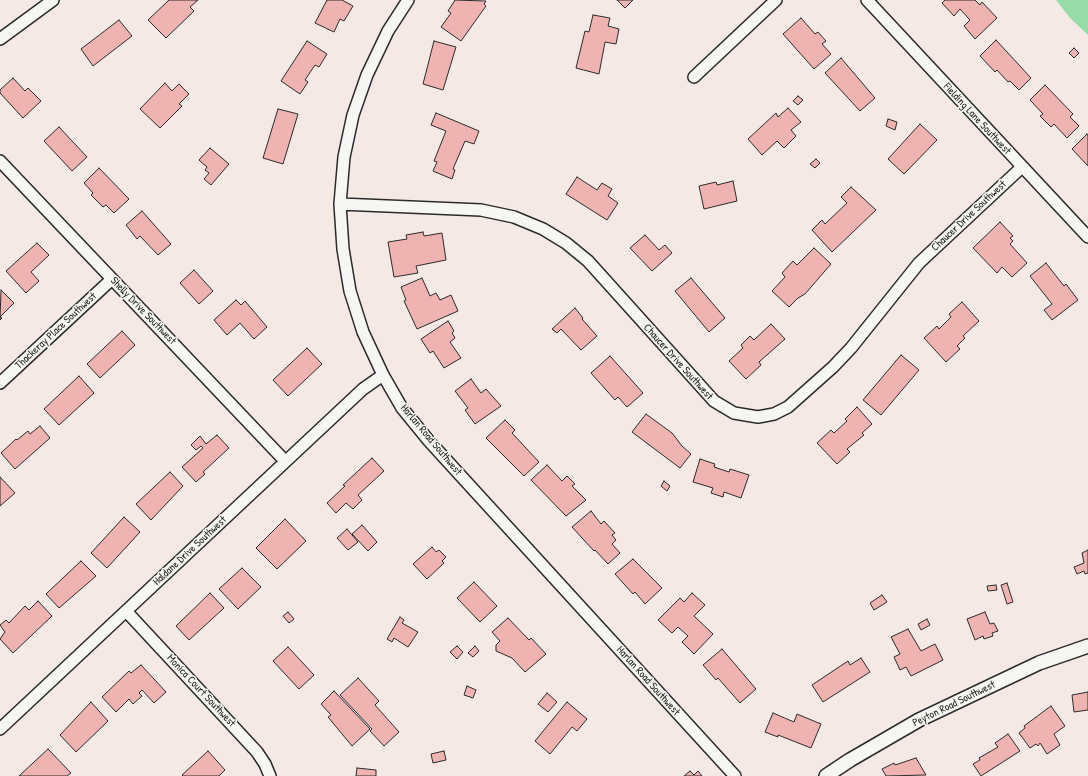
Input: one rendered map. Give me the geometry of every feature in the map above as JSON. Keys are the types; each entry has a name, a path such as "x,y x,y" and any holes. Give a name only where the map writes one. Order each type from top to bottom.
{"street":[{"path":"0,39 53,0"},
{"name":"Harlan Road Southwest","path":"408,0 388,31 366,75 355,109 344,157 340,204 343,249 350,291 363,332 383,376 402,408 429,441 735,776"},
{"path":"694,77 776,0"},
{"name":"Fielding Lane Southwest","path":"867,0 1088,237"},
{"name":"Shelly Drive Southwest","path":"0,161 285,462"},
{"name":"Chaucer Drive Southwest","path":"340,204 481,210 514,217 543,228 566,243 588,261 714,401 734,414 758,417 774,414 788,407 833,367 851,348 919,263 1022,167"},
{"name":"Thackeray Place Southwest","path":"0,383 112,279"},
{"name":"Haldane Drive Southwest","path":"0,729 363,389 383,376"},
{"name":"Monica Court Southwest","path":"126,611 256,752 265,764 270,776"},
{"name":"Peyton Road Southwest","path":"826,776 850,760 919,720 1039,663 1088,646"}],"green space":[{"path":"1056,0 1088,0 1088,35 1070,18"}],"building":[{"path":"169,0 198,0 190,7 194,11 166,38 148,20"},
{"path":"327,0 342,0 353,6 344,21 340,19 334,32 315,23"},
{"path":"455,0 486,1 484,4 486,6 461,41 441,27 451,13 448,11"},
{"path":"617,0 633,0 625,8"},
{"path":"945,0 975,0 980,5 982,2 997,18 975,39 964,26 970,20 960,9 954,16 942,3"},
{"path":"593,15 610,18 608,26 619,29 616,44 605,42 599,74 576,68 585,31 589,32"},
{"path":"801,18 815,34 818,32 826,41 822,44 831,54 814,69 783,34"},
{"path":"119,20 132,36 93,66 81,49"},
{"path":"996,40 1031,78 1019,90 1010,81 1008,82 997,70 995,72 980,56"},
{"path":"307,41 327,54 319,67 315,65 305,80 308,82 300,94 281,81"},
{"path":"434,41 456,47 443,90 423,84"},
{"path":"1074,48 1079,53 1074,58 1069,53"},
{"path":"841,58 875,98 860,111 825,73"},
{"path":"13,78 25,91 28,88 41,101 23,118 0,93 0,90"},
{"path":"165,83 172,91 179,84 189,94 179,104 182,106 160,128 140,109"},
{"path":"1045,85 1073,114 1070,117 1079,126 1067,138 1054,124 1051,127 1040,116 1043,114 1030,100"},
{"path":"798,96 803,100 798,105 793,101"},
{"path":"788,108 801,122 791,130 796,136 784,148 777,141 762,155 748,139 776,113 778,117"},
{"path":"278,109 298,114 283,164 263,158"},
{"path":"436,113 479,131 474,144 465,141 453,169 455,170 452,179 433,171 437,162 434,161 446,131 431,125"},
{"path":"888,119 897,122 895,130 886,126"},
{"path":"920,124 937,140 904,174 888,159"},
{"path":"59,127 87,157 72,171 44,141"},
{"path":"1087,134 1088,136 1088,166 1072,149"},
{"path":"210,148 229,164 211,185 204,179 209,173 205,170 207,167 199,160"},
{"path":"816,159 820,163 815,168 810,164"},
{"path":"99,168 129,199 114,213 106,205 103,207 91,195 93,193 84,183"},
{"path":"577,177 597,190 602,183 612,189 608,196 618,203 607,220 566,194"},
{"path":"733,181 737,201 704,209 699,186 716,182 717,185"},
{"path":"851,187 876,210 832,252 812,230 822,220 825,224 847,203 841,197"},
{"path":"142,211 171,244 158,255 140,236 137,239 126,225"},
{"path":"1000,222 1013,236 1010,238 1013,241 1010,244 1027,263 1012,277 1002,267 997,273 973,248"},
{"path":"423,232 424,236 442,233 446,260 416,266 418,273 394,277 388,242 407,239 406,235"},
{"path":"645,235 659,250 665,245 672,253 652,271 630,248"},
{"path":"37,243 49,255 31,272 39,281 26,293 6,271"},
{"path":"814,248 831,264 805,294 798,298 789,307 772,291 785,277 782,273 793,261 797,265"},
{"path":"1046,263 1064,286 1066,284 1078,300 1052,320 1044,310 1052,304 1030,276"},
{"path":"194,270 213,291 199,304 180,283"},
{"path":"422,278 430,296 436,293 440,300 451,295 458,311 417,329 404,301 406,300 401,287"},
{"path":"691,278 725,318 709,332 675,291"},
{"path":"1,290 14,303 0,317"},
{"path":"236,300 241,305 245,301 267,327 254,339 240,323 227,335 214,320"},
{"path":"962,302 979,321 963,336 965,338 957,346 960,349 946,362 924,338 937,326 939,329 951,317 949,314"},
{"path":"575,308 583,318 582,319 597,336 581,350 561,329 557,333 552,329"},
{"path":"448,321 454,331 452,333 455,338 450,342 461,358 444,368 433,351 430,353 421,339"},
{"path":"771,324 785,339 759,362 761,365 746,379 729,361 743,348 741,345 750,336 754,340"},
{"path":"122,331 135,345 100,378 87,364"},
{"path":"307,348 322,364 288,396 273,380"},
{"path":"901,355 919,370 881,415 863,400"},
{"path":"610,356 643,393 627,407 618,397 615,400 591,373"},
{"path":"79,376 94,393 59,425 44,409"},
{"path":"471,379 481,393 486,389 501,406 475,424 465,410 468,408 455,391"},
{"path":"857,407 872,424 862,433 864,435 847,449 850,452 837,464 817,443 831,430 834,433 847,421 845,419"},
{"path":"646,414 672,433 682,446 691,454 680,468 632,432"},
{"path":"505,420 515,430 512,433 539,462 524,476 486,438"},
{"path":"40,426 50,438 15,469 1,453 16,439 17,440 28,431 30,434"},
{"path":"217,435 229,448 203,472 205,474 196,482 182,467 203,448 201,446 196,450 191,445 200,436 206,444"},
{"path":"372,458 384,471 358,495 362,500 353,509 346,503 336,513 327,503 345,486 343,485"},
{"path":"700,459 715,464 714,467 729,472 730,469 749,475 741,498 724,492 723,497 711,493 713,488 693,482"},
{"path":"547,465 562,481 567,476 575,484 572,486 586,500 566,516 531,480"},
{"path":"170,472 183,486 151,520 136,504"},
{"path":"0,477 15,493 0,506"},
{"path":"664,481 670,486 667,491 661,486"},
{"path":"591,511 601,524 604,521 615,533 612,535 616,540 612,544 620,553 608,564 572,527"},
{"path":"124,517 140,532 107,568 91,553"},
{"path":"285,519 306,541 277,569 256,548"},
{"path":"362,525 377,542 368,551 352,534"},
{"path":"347,529 358,542 348,550 337,538"},
{"path":"432,547 436,552 439,550 446,557 442,561 444,563 427,579 413,564"},
{"path":"1088,550 1088,573 1085,574 1084,571 1077,574 1074,567 1084,563 1082,553"},
{"path":"633,559 662,588 645,604 635,592 633,594 615,574"},
{"path":"81,561 96,576 59,608 46,594"},
{"path":"242,568 261,587 238,609 219,589"},
{"path":"474,582 497,606 480,622 457,598"},
{"path":"1007,583 1013,602 1007,604 1001,585"},
{"path":"996,585 997,590 988,591 987,586"},
{"path":"210,593 224,608 189,640 176,626"},
{"path":"692,593 705,605 694,616 713,634 694,654 682,642 688,636 678,627 672,633 658,620 680,598 684,602"},
{"path":"882,595 887,602 874,610 870,603"},
{"path":"38,601 52,616 13,653 0,639 5,632 0,625 6,620 9,623 25,606 29,610"},
{"path":"288,612 294,619 289,623 283,616"},
{"path":"985,612 990,624 994,623 998,631 992,633 993,636 984,639 983,636 975,640 967,619"},
{"path":"400,617 404,620 402,623 418,632 408,647 394,638 392,642 387,639"},
{"path":"508,618 529,640 531,638 546,654 525,672 512,658 496,651 496,645 500,641 492,632"},
{"path":"927,619 930,625 921,630 918,624"},
{"path":"908,629 921,651 935,644 943,660 911,676 906,667 900,670 894,657 900,654 891,637"},
{"path":"457,646 463,652 457,659 450,652"},
{"path":"475,646 479,651 473,657 468,653"},
{"path":"288,647 314,675 299,689 273,661"},
{"path":"722,649 756,689 740,703 718,678 716,680 703,665"},
{"path":"861,658 870,672 823,702 812,685 848,661 850,665"},
{"path":"141,665 166,692 154,703 142,690 139,693 142,696 133,704 129,699 116,712 102,697 129,671 131,673"},
{"path":"358,678 379,701 375,705 399,732 384,746 370,731 372,729 340,695"},
{"path":"467,686 476,690 473,698 464,695"},
{"path":"334,691 370,729 352,746 328,717 331,715 321,704"},
{"path":"1088,692 1088,710 1074,712 1072,695"},
{"path":"547,693 557,702 548,712 538,704"},
{"path":"91,702 108,721 76,752 60,735"},
{"path":"567,702 587,719 577,731 572,727 550,754 535,741"},
{"path":"1051,706 1065,726 1054,734 1060,745 1047,754 1040,743 1038,746 1036,744 1030,748 1019,733 1025,728 1024,726"},
{"path":"773,713 794,722 797,714 821,724 811,748 778,735 778,737 765,732"},
{"path":"1008,734 1020,751 981,776 973,764 980,760 979,758 998,747 995,743"},
{"path":"48,749 71,773 67,776 19,776"},
{"path":"208,751 225,770 219,776 182,775"},
{"path":"444,751 446,760 433,763 431,754"},
{"path":"916,758 926,775 886,776 882,769 894,763 895,765"},
{"path":"357,768 376,770 376,776 356,776"},
{"path":"690,771 694,775 698,771 702,776 684,776"}]}
